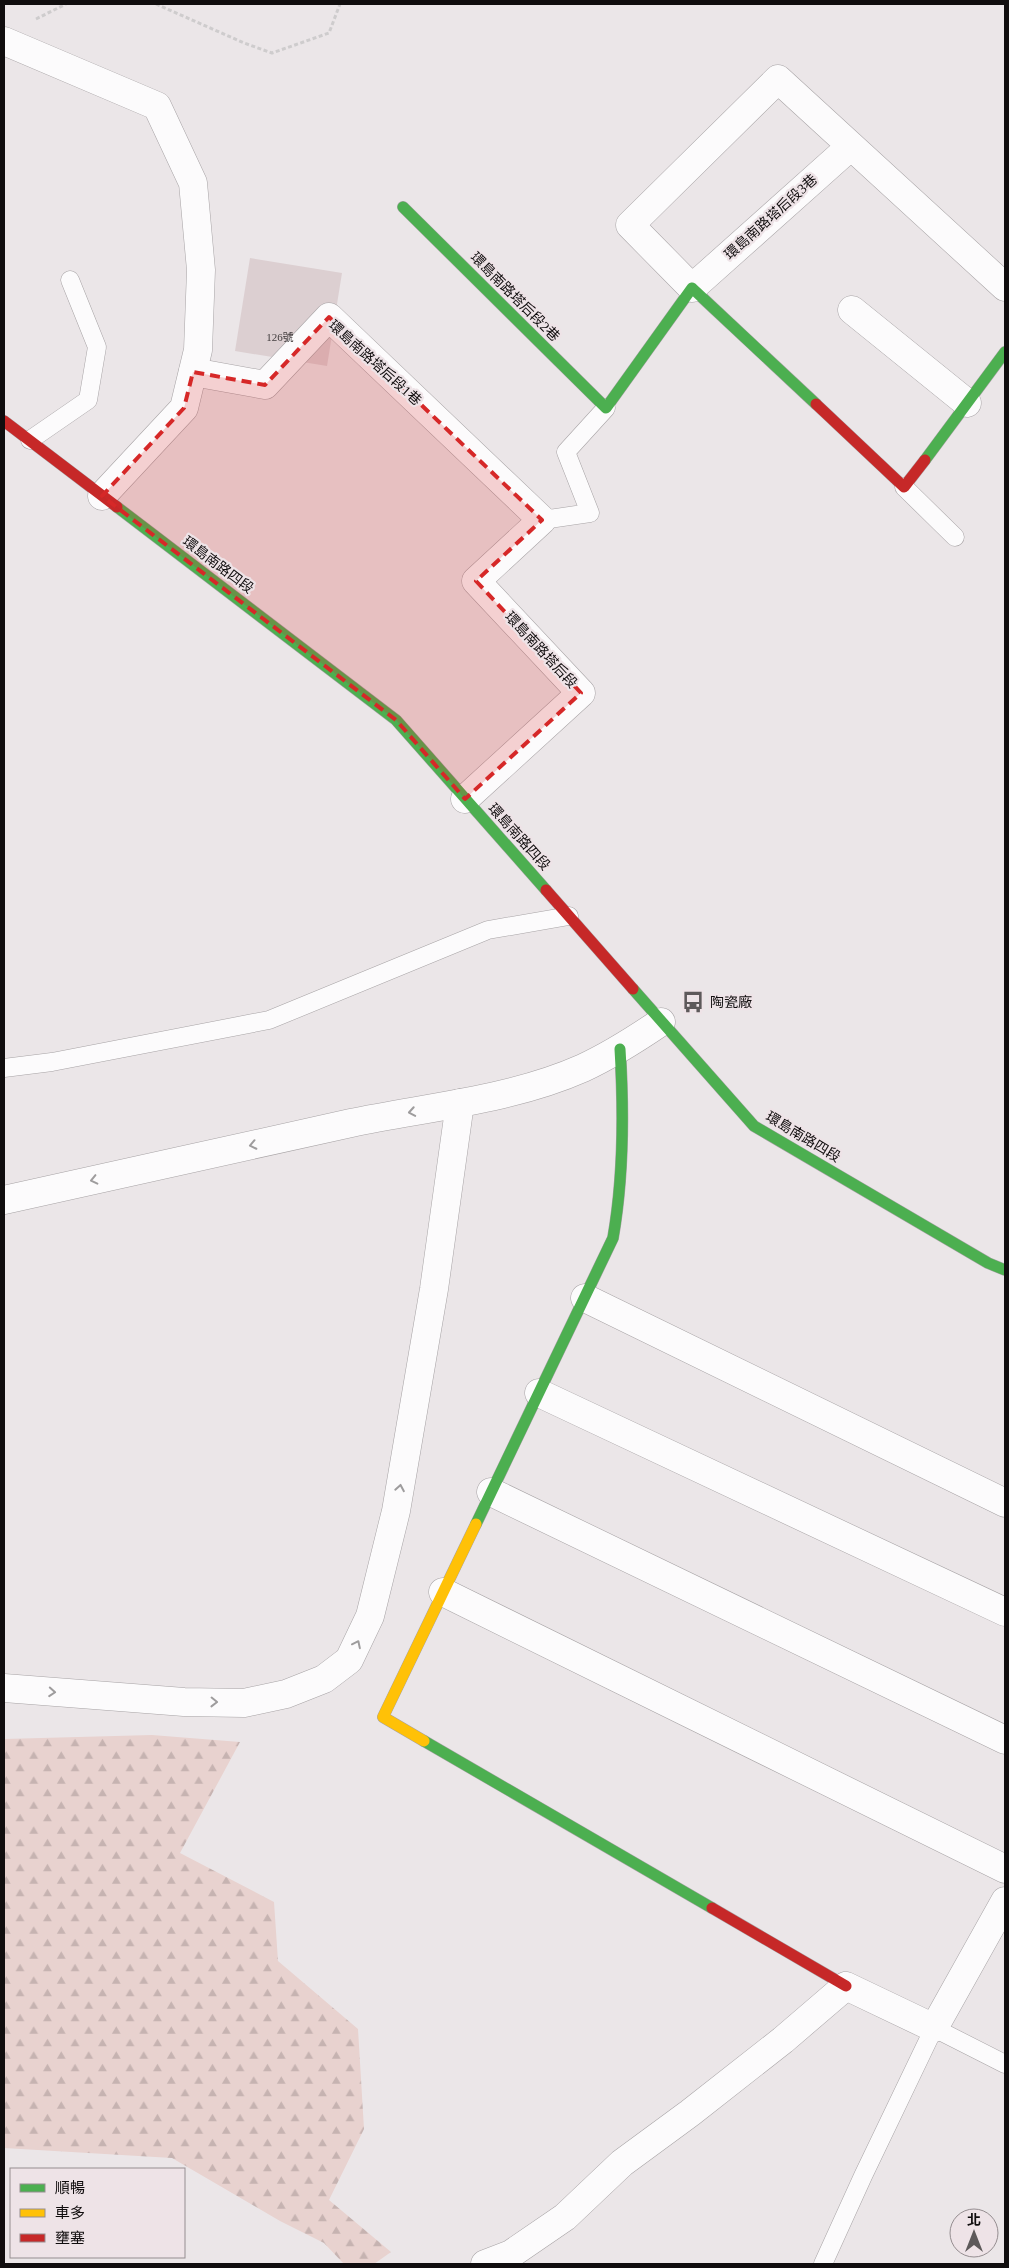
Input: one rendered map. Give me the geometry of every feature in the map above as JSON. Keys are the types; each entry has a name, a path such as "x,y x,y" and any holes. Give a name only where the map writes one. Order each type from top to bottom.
{"street":[{"path":"4,41 157,106 193,183 201,270 198,350 184,408 102,496"},
{"path":"1005,287 778,79 630,225 692,288 904,487 1005,352"},
{"name":"環島南路塔后段3巷","path":"692,288 851,146"},
{"name":"環島南路塔后段2巷","path":"403,207 606,408"},
{"path":"606,408 692,288"},
{"path":"852,310 967,403"},
{"name":"環島南路塔后段1巷","path":"193,372 265,385 329,317 542,520"},
{"name":"環島南路四段","path":"4,421 396,720 754,1126 988,1263 1005,1270"},
{"name":"環島南路塔后段","path":"465,799 580,693 476,581 542,520"},
{"path":"4,1200 365,1120 460,1104 545,1082 582,1068 620,1050 661,1022"},
{"path":"620,1050 625,1152 621,1199 613,1238 383,1717 846,1986 934,2028 1005,1901"},
{"path":"4,1688 184,1702 244,1703 293,1691 324,1679 349,1660 370,1616 396,1511 434,1290 460,1104"},
{"path":"585,1298 1005,1503"},
{"path":"539,1393 1005,1612"},
{"path":"491,1492 1005,1740"},
{"path":"443,1592 1005,1869"},
{"path":"485,2264 511,2254 565,2217 622,2163 690,2113 783,2040 846,1986"}],"lane":[{"path":"30,440 88,400 96,347 70,280"},
{"path":"542,520 590,513 566,452 606,408"},
{"path":"904,487 955,537"},
{"path":"4,1068 52,1062 269,1020 488,930 569,916"},
{"path":"823,2264 934,2028 1005,2064"}],"path":[{"path":"156,4 272,52 329,33 340,4"}],"highlighted area":[{"path":"329,317 542,520 476,581 581,693 465,799 396,720 102,496 184,408 193,372 265,385"}],"green space":[{"path":"152,1735 240,1742 180,1853 274,1902 278,1961 358,2029 364,2129 329,2200 391,2252 374,2264 344,2264 324,2243 280,2221 172,2158 4,2148 4,1739"}],"building":[{"path":"250,258 342,273 327,366 235,351"}],"traffic: fast":[{"path":"403,207 606,408 692,288 816,404"},
{"path":"925,460 1005,352"},
{"path":"117,507 396,720 546,890"},
{"path":"633,989 754,1126 988,1263 1005,1270"},
{"path":"476,1524 613,1238 617,1214 622,1144 620,1049"},
{"path":"424,1741 712,1908"}],"traffic: slow":[{"path":"424,1741 383,1717 476,1524"}],"traffic: jam":[{"path":"816,404 904,487 925,460"},
{"path":"4,421 117,507"},
{"path":"546,890 633,989"},
{"path":"712,1908 846,1986"}],"place":[{"name":"陶瓷廠","path":"693,1002"}]}
